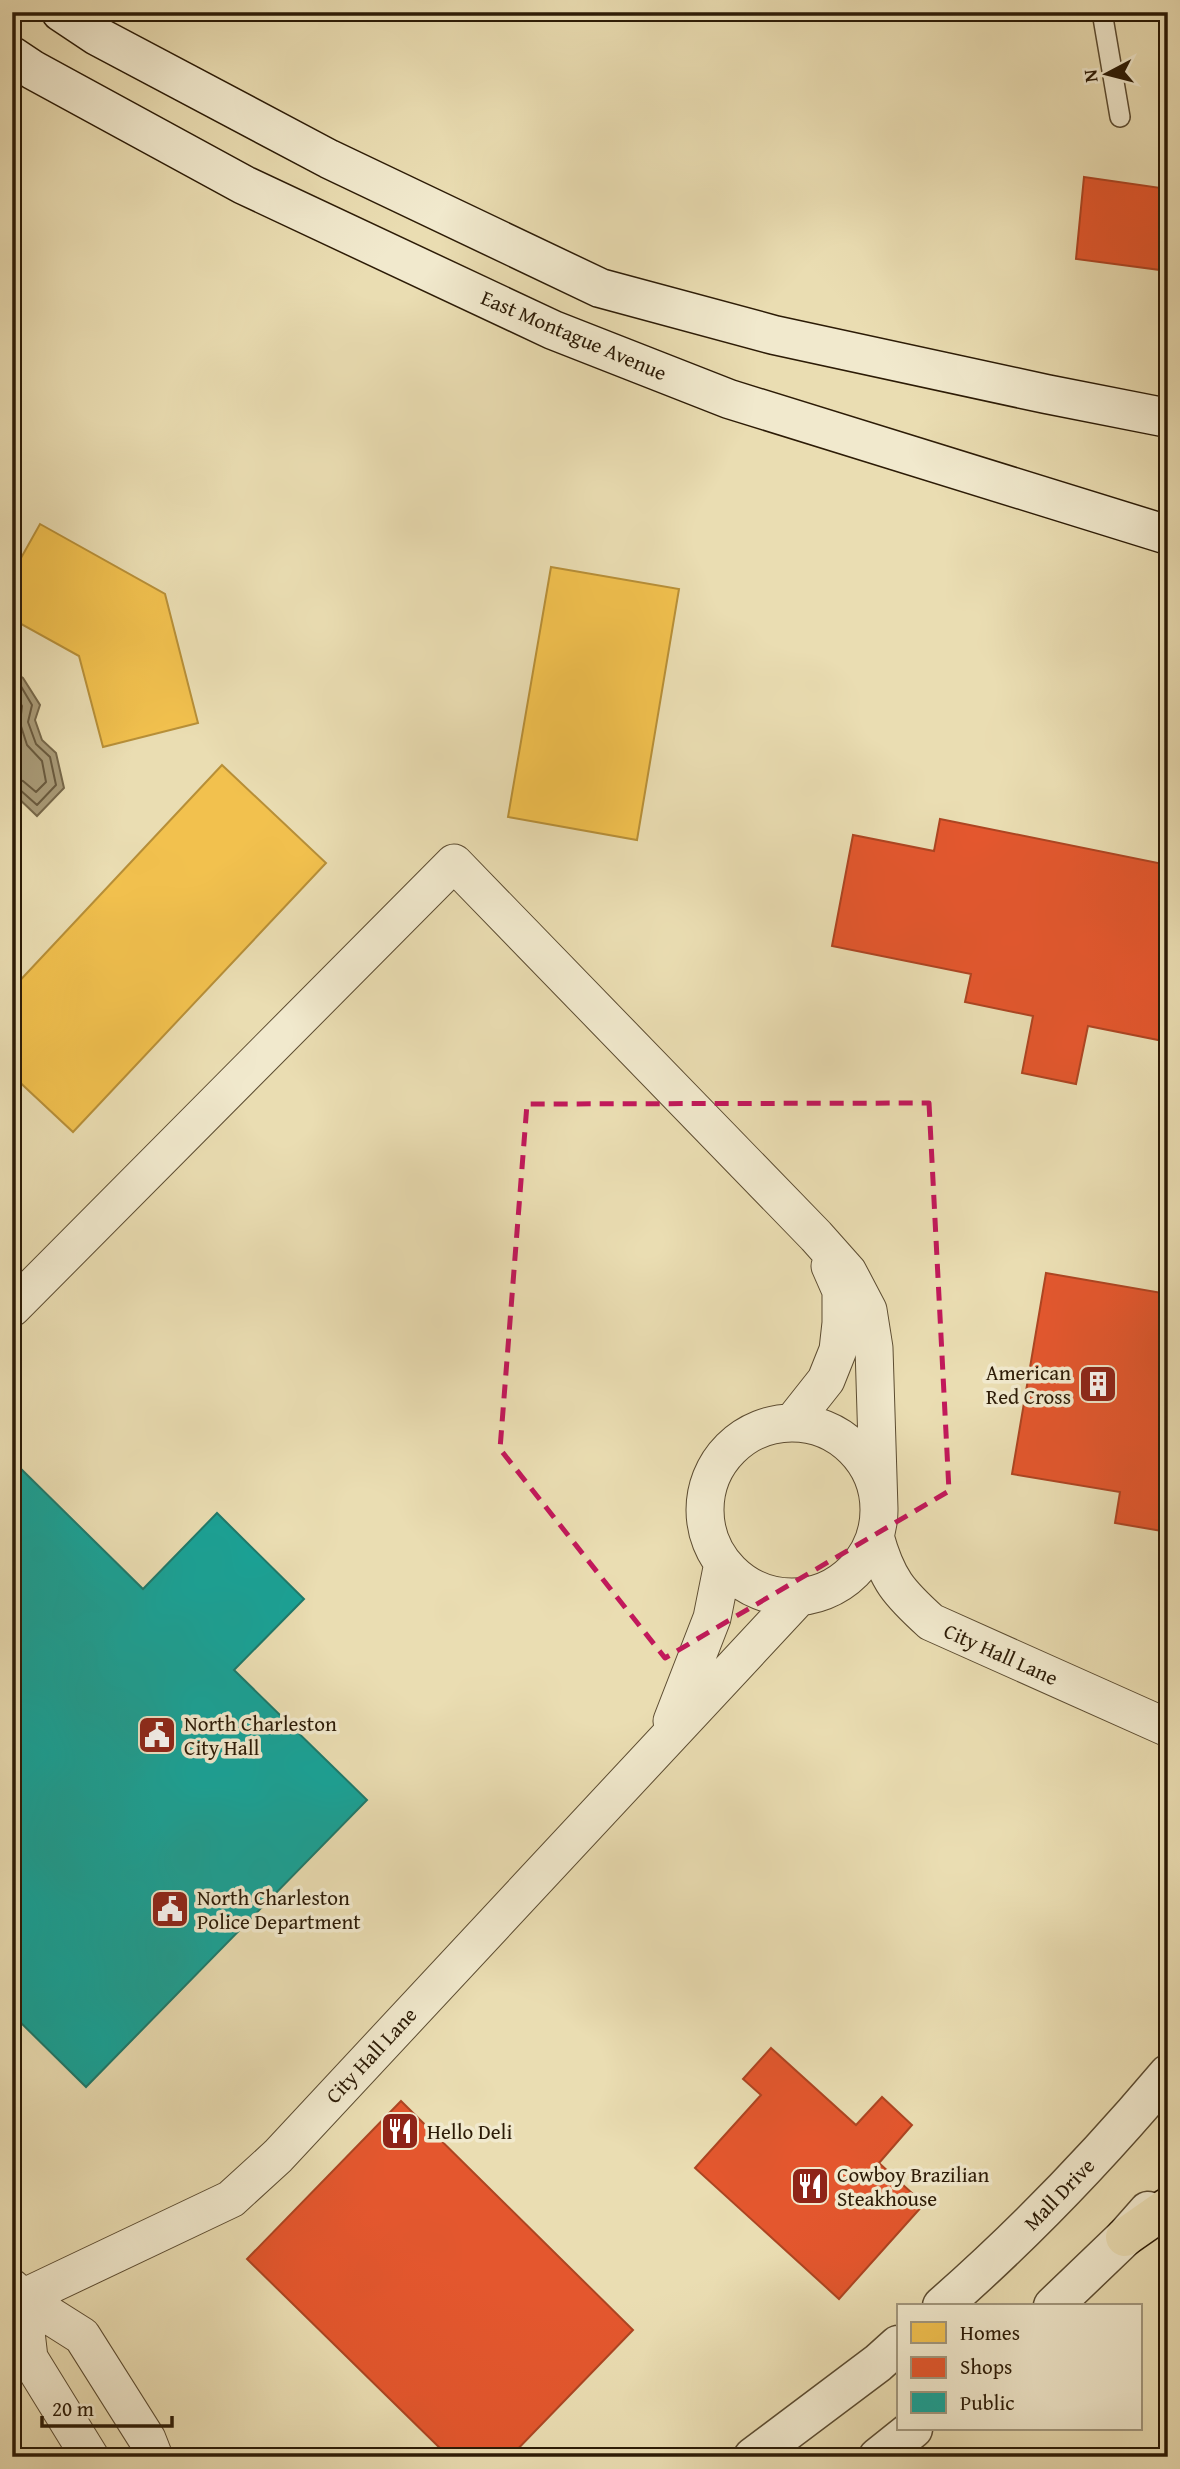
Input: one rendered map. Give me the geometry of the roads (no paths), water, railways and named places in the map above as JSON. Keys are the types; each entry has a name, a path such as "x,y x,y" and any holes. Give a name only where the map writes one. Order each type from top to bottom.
{"highway":[{"path":"1125,2236 1168,2207"}],"main road":[{"path":"61,12 97,36 329,159 600,288 774,335 1168,418"},
{"name":"East Montague Avenue","path":"12,56 244,185 553,330 729,399 1168,535"},
{"name":"Mall Drive","path":"944,2304 996,2258 1100,2153 1168,2074"},
{"path":"1056,2304 1125,2236 1168,2188"},
{"path":"752,2457 897,2346"},
{"path":"878,2457 912,2430"}],"street":[{"path":"12,1308 454,863 816,1236 848,1272 868,1310 874,1348 877,1523 862,1563 839,1584 811,1596 799,1597 781,1597 752,1588 723,1563 712,1545 704,1515 709,1485 721,1460 739,1441 763,1427 792,1423 817,1427 842,1439 862,1458 875,1482 877,1523"},
{"path":"792,1423 826,1380 838,1350 841,1292 816,1236"},
{"name":"City Hall Lane","path":"877,1523 883,1566 901,1594 931,1622 1168,1728"},
{"name":"City Hall Lane","path":"666,1738 712,1618 723,1563"},
{"name":"City Hall Lane","path":"16,2297 231,2199 278,2156 799,1597"},
{"path":"16,2297 29,2358 90,2457"},
{"path":"16,2297 82,2336 147,2439 154,2457"}],"lane":[{"path":"1102,12 1120,117"}],"water":[{"path":"12,671 23,678 40,705 35,720 42,740 56,753 64,788 37,816 12,792"}],"place":[{"name":"American Red Cross","path":"1098,1384"},
{"name":"North Charleston City Hall","path":"157,1735"},
{"name":"North Charleston Police Department","path":"170,1909"},
{"name":"Hello Deli","path":"400,2131"},
{"name":"Cowboy Brazilian Steakhouse","path":"810,2186"}]}
